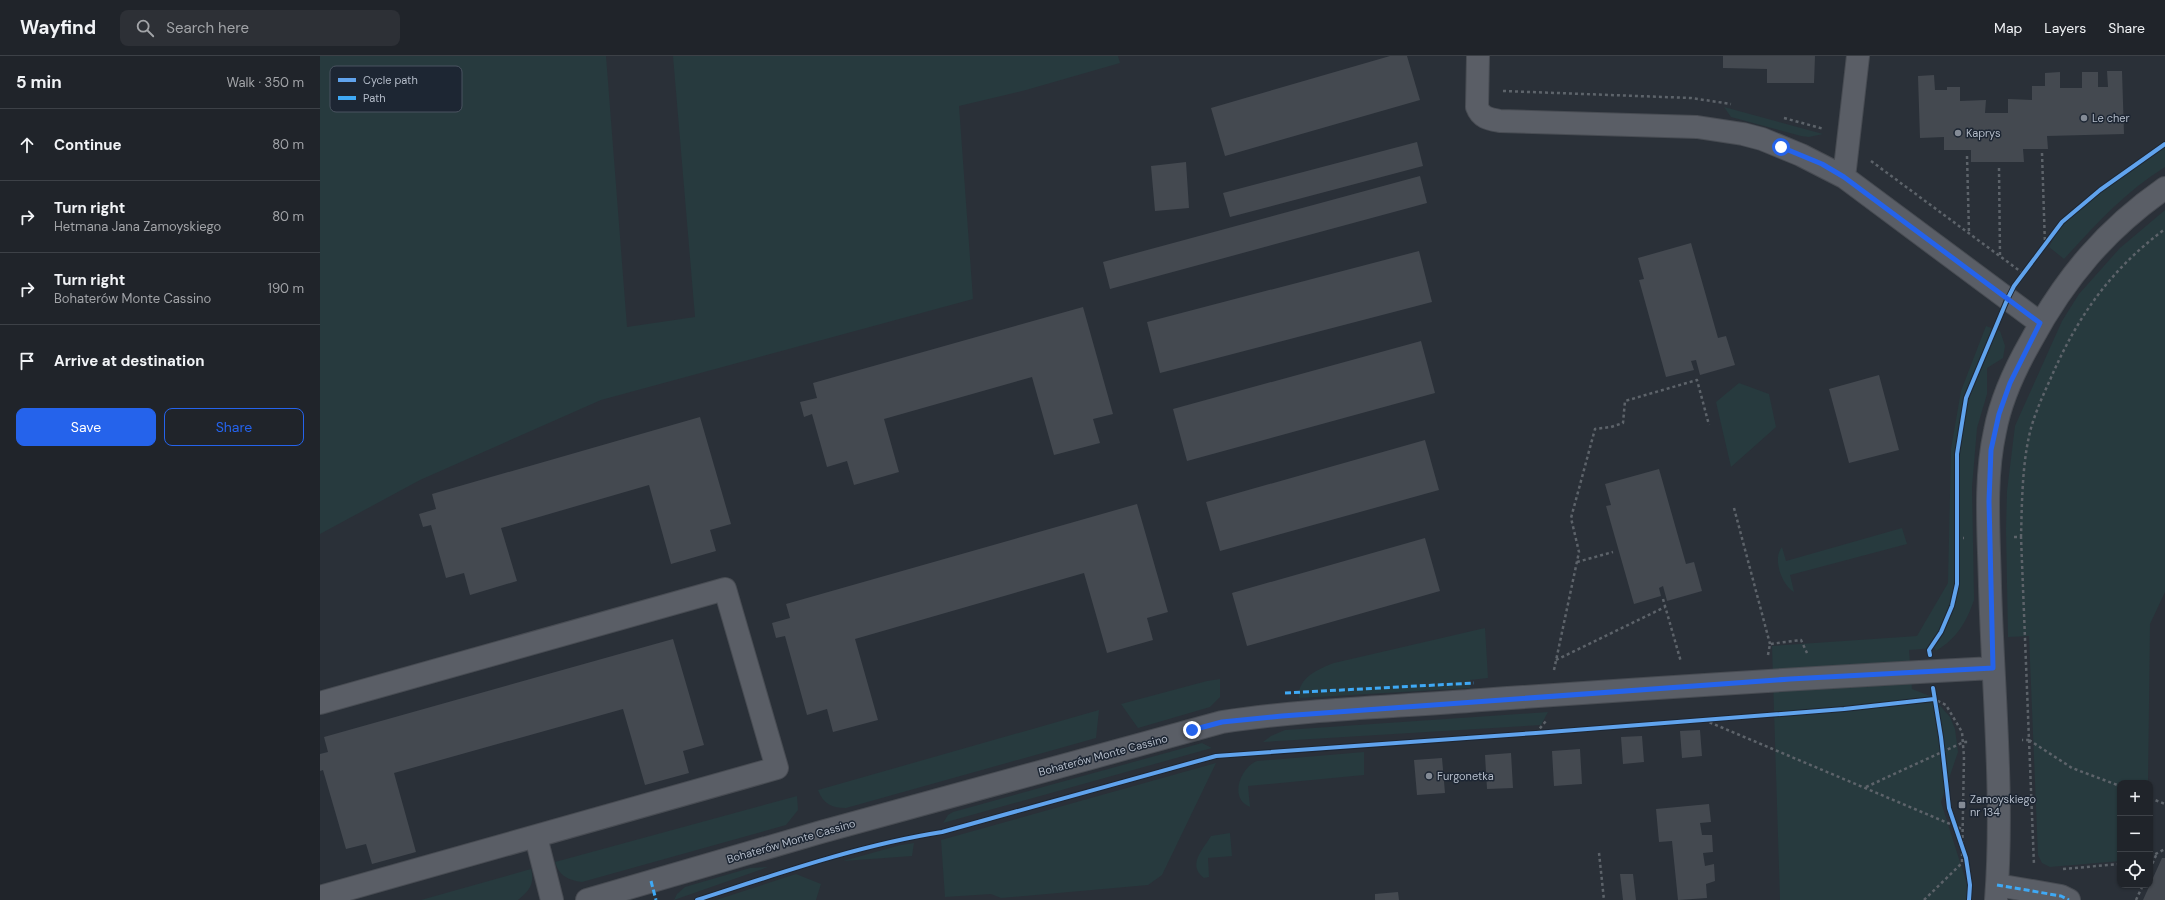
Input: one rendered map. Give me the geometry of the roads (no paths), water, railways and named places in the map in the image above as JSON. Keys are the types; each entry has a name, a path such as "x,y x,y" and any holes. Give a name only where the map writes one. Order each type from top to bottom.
{"street":[{"path":"1478,56 1476,107 1480,114 1487,118 1500,121 1658,125 1719,129 1762,139 1801,154 1844,177 2040,323"},
{"path":"1844,177 1858,56"},
{"path":"2070,900 2061,896 1997,893 1998,813 1989,501 1991,450 1999,414 2010,383 2040,323 2065,284 2088,255 2148,200 2165,188"},
{"path":"320,703 725,589 777,768 536,837 322,891"},
{"name":"Bohaterów Monte Cassino","path":"587,900 654,891 821,832 1222,722 1546,696 1840,676 1993,668"},
{"path":"536,837 552,900"}],"place":[{"name":"Le cher","path":"2084,118"},
{"name":"Kaprys","path":"1958,133"},
{"name":"Furgonetka","path":"1429,776"},
{"name":"Zamoyskiego nr 134","path":"1962,805"}]}
